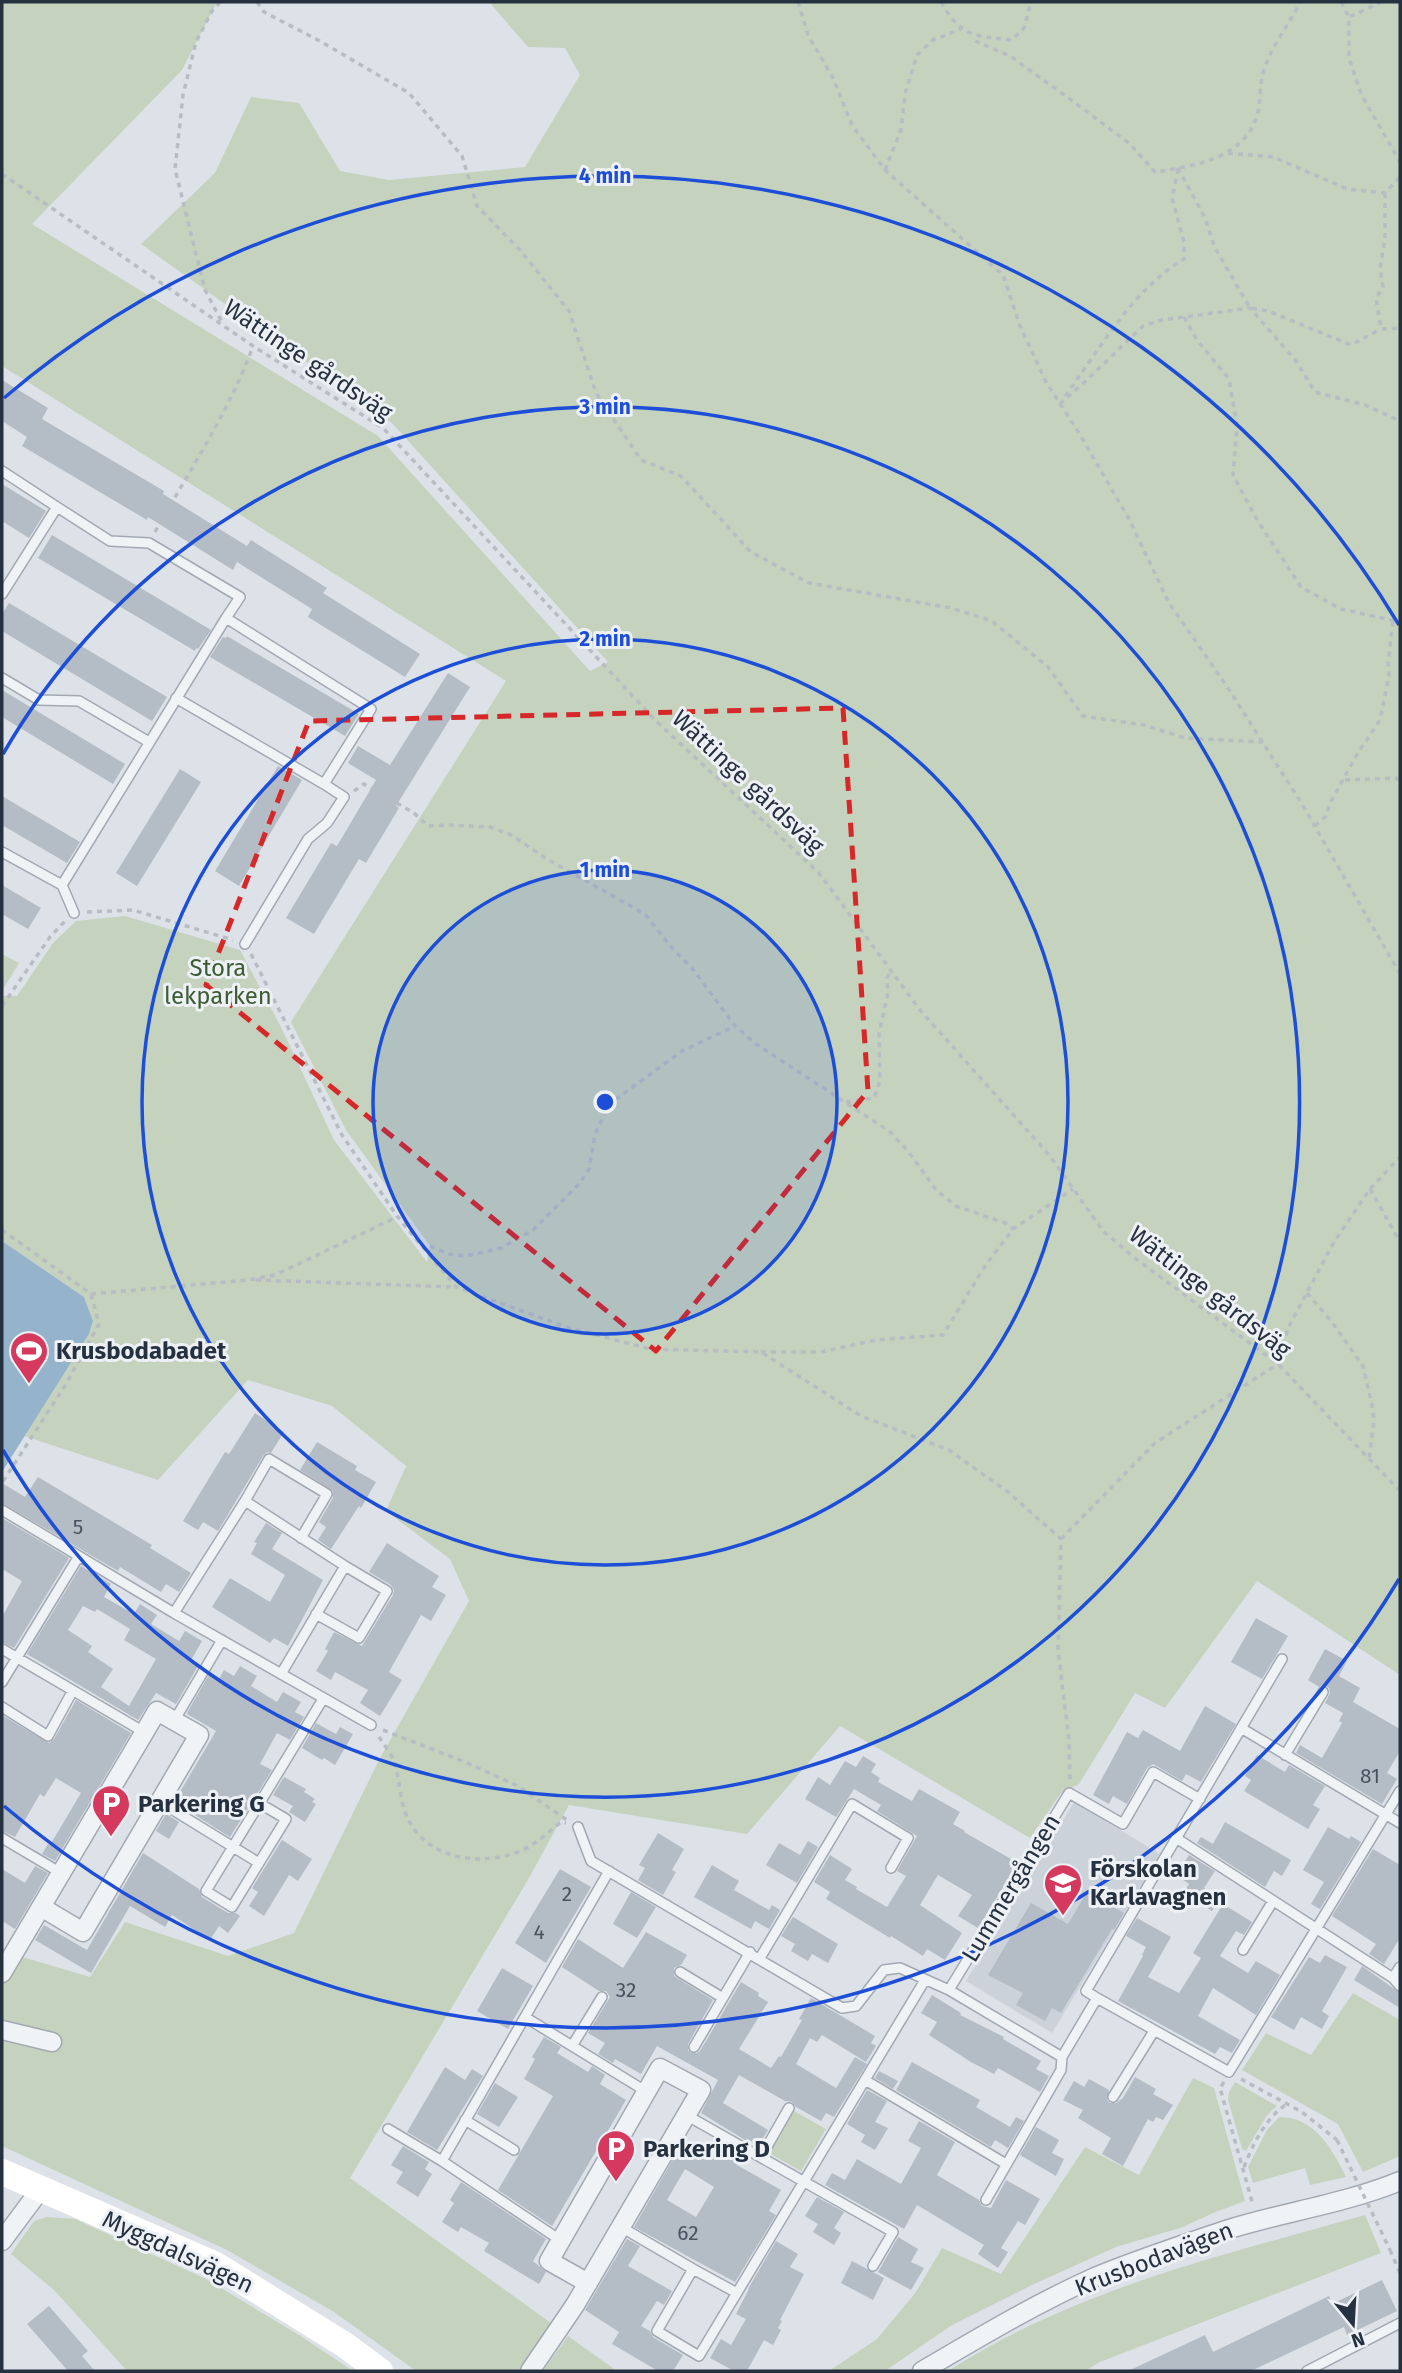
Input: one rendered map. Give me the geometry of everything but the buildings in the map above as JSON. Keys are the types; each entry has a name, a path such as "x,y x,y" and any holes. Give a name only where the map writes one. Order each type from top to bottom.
{"street":[{"path":"2,1973 144,1732 157,1711 199,1735 83,1932 41,1907"},
{"path":"2,2029 52,2042"},
{"path":"530,2371 588,2283 701,2090 660,2068 549,2260 588,2283"},
{"name":"Myggdalsvägen","path":"2,2172 216,2265 345,2345 380,2371"},
{"name":"Krusbodavägen","path":"922,2371 999,2325 1096,2277 1258,2221 1326,2205 1400,2181"},
{"path":"2,2241 40,2190"}],"lane":[{"path":"2,471 110,541 149,543 240,597 62,886"},
{"path":"2,594 57,507"},
{"path":"226,618 371,709 324,784"},
{"path":"2,678 39,701 79,701 149,742"},
{"path":"176,698 344,797 327,823 308,839 245,944"},
{"path":"2,852 62,886 74,913"},
{"path":"174,1613 269,1459 327,1494 301,1538"},
{"path":"244,1501 387,1591 359,1638 316,1614"},
{"path":"2,1510 174,1613 371,1725"},
{"path":"2,1682 79,1556"},
{"path":"281,1674 345,1566"},
{"path":"174,1721 222,1640"},
{"path":"2,1649 144,1732"},
{"path":"1282,1659 1086,1991 1229,2072 1400,1791"},
{"path":"2,1707 48,1736 72,1692"},
{"path":"1284,1755 1323,1692"},
{"path":"259,1804 286,1819 232,1907 206,1891 233,1847 259,1804 323,1699"},
{"path":"1241,1728 1400,1823"},
{"name":"Lummergången","path":"949,1990 1069,1793 1123,1824 1153,1772 1200,1799"},
{"path":"160,1802 259,1863"},
{"path":"760,1958 852,1804 908,1838 891,1868"},
{"name":"Lummergången","path":"578,1826 591,1861 842,2008 856,2006 884,1970 900,1968 949,1990 1062,2057"},
{"path":"2,1838 61,1873"},
{"path":"1176,1838 1397,1982 1400,1967"},
{"path":"442,2161 609,1871"},
{"path":"1243,1950 1273,1901"},
{"path":"694,2046 750,1952"},
{"path":"680,1972 723,1998"},
{"path":"693,2269 657,2331 699,2356 925,1980"},
{"path":"572,2046 602,1997"},
{"path":"986,2200 1061,2070 1062,2057 1097,1998"},
{"path":"525,2017 647,2092"},
{"path":"1113,2097 1154,2031"},
{"path":"865,2080 1006,2164"},
{"path":"761,2157 789,2108"},
{"path":"686,2115 893,2232 873,2266"},
{"path":"465,2120 514,2150"},
{"path":"388,2129 442,2161 561,2240"},
{"path":"621,2227 737,2293"},
{"path":"1307,2371 1400,2323"}],"path":[{"path":"220,2 212,11 196,42 183,95 175,169 205,290 224,326"},
{"path":"257,2 264,12 409,93 462,156 477,206 520,250 569,311 596,393 641,460 681,476 751,552 809,583 951,608 992,621 1048,667 1083,716 1144,725 1185,738 1263,742"},
{"path":"799,2 808,35 833,78 852,125 885,170 1003,275 1020,326 1046,382 1129,519 1170,603 1263,742 1400,974"},
{"path":"941,2 950,18 961,29 979,37 1012,40 1024,29 1031,2"},
{"path":"975,41 1010,56 1070,99 1130,144 1155,172 1199,165 1226,153 1245,138 1257,116 1263,73 1275,45 1300,2"},
{"path":"1340,2 1349,17 1349,58 1361,94 1400,162"},
{"path":"1349,17 1382,2"},
{"path":"885,170 901,130 905,94 917,55 933,40 961,29"},
{"path":"1226,153 1273,158 1348,189 1385,193"},
{"path":"1060,404 1111,331 1153,281 1184,259 1184,242 1172,198 1178,169"},
{"path":"1178,169 1205,218 1213,246 1250,308 1296,361 1315,392 1365,405 1400,421"},
{"name":"Wättinge gårdsväg","path":"2,174 253,346 383,428 655,720 819,873 920,1010 1050,1156 1103,1231 1136,1259 1278,1364 1400,1491"},
{"path":"1381,329 1376,298 1383,287 1380,268 1385,239 1385,193 1400,177"},
{"path":"1060,404 1143,326 1162,320 1250,308 1268,311 1351,345 1381,329 1400,328"},
{"path":"1184,317 1197,340 1229,379 1237,425 1233,475 1256,518 1301,587 1340,609 1400,622"},
{"path":"149,543 242,377 253,346"},
{"path":"1315,827 1326,816 1330,803 1356,756 1380,720 1389,676 1393,621"},
{"path":"1345,780 1396,778 1400,781"},
{"path":"344,797 364,784 414,813 428,827 490,827 511,835 547,859 645,914 692,968 735,1026 756,1044 889,1131 908,1151 936,1190 956,1206 1009,1224 1013,1229"},
{"path":"2,1006 50,937 74,913 133,910 245,944 341,1136 397,1216 457,1287"},
{"path":"846,1102 874,1098 880,1081 879,1033 888,993 887,978 891,970"},
{"path":"430,1246 449,1254 466,1256 500,1248 533,1230 580,1183 589,1169 595,1135 608,1105 682,1051 735,1026"},
{"path":"1069,1793 1069,1740 1058,1650 1061,1539 1155,1443 1278,1364 1288,1328 1334,1241 1370,1188 1400,1157"},
{"path":"1370,1188 1400,1242"},
{"path":"248,1280 457,1287 566,1327 650,1349 821,1352 876,1340 943,1335 985,1266 1013,1229 1073,1189"},
{"path":"91,1294 248,1280 275,1275 397,1216"},
{"path":"2,1230 91,1294 99,1324 66,1384 2,1483"},
{"path":"1307,1293 1363,1366 1374,1420 1369,1459"},
{"path":"761,1352 861,1416 949,1450 1008,1492 1061,1539"},
{"path":"371,1725 516,1785 578,1826"},
{"path":"371,1725 394,1761 408,1820 420,1836 437,1850 470,1859 498,1858 531,1846 561,1822 578,1826"},
{"path":"1258,2221 1220,2088 1229,2072 1302,2112 1337,2140 1400,2271"},
{"path":"1243,2169 1271,2117 1287,2104"}],"highlighted area":[{"path":"843,708 868,1091 656,1351 206,985 309,721"}],"shaded area":[{"name":"Förskolan Karlavagnen","path":"1074,1802 1160,1854 1052,2033 966,1981"}],"green space":[{"name":"Stora lekparken","path":"2,2 217,2 182,70 32,224 378,436 590,671 608,662 392,423 141,244 215,173 251,97 299,103 340,171 389,180 525,167 580,75 565,48 528,47 489,2 1400,2 1400,1675 1257,1581 1165,1708 1135,1693 1079,1784 1061,1793 1030,1838 840,1726 747,1834 569,1805 529,1878 350,2178 551,2323 518,2371 416,2371 334,2312 227,2250 2,2146 2,1951 90,1977 125,1922 228,1956 294,1933 380,1758 469,1601 450,1559 386,1511 406,1466 332,1406 248,1380 158,1480 24,1436 89,1334 93,1321 84,1297 2,1241 2,996 17,996 53,943 76,921 125,916 240,950 281,1027 334,1140 427,1262 430,1246 346,1130 291,1022 506,681 2,366"},
{"path":"2,954 19,963 2,991"},
{"path":"1353,1993 1400,2020 1400,2156 1363,2172 1338,2124 1242,2070 1266,2033 1311,2055"},
{"path":"1193,2078 1214,2088 1245,2201 1183,2227 1116,2247 1034,2284 952,2325 885,2371 829,2371 877,2339 916,2292 942,2248 1001,2274 1085,2147 1139,2175"},
{"path":"1235,2082 1277,2106 1267,2115 1246,2151 1242,2149 1228,2099"},
{"path":"794,2111 826,2129 801,2171 769,2153"},
{"path":"1279,2117 1302,2122 1321,2136 1346,2177 1310,2185 1305,2168 1253,2183 1248,2167 1267,2130"},
{"path":"1365,2215 1381,2253 1100,2362 1085,2371 948,2371 997,2342 1098,2296 1203,2261"},
{"path":"47,2217 75,2219 206,2279 353,2371 127,2371 55,2291 11,2254 34,2221"},
{"path":"568,2336 617,2371 543,2371"}],"water":[{"name":"Krusbodabadet","path":"2,1241 84,1297 93,1321 89,1334 2,1472"}],"place":[{"name":"Krusbodabadet","path":"29,1385"},
{"name":"Parkering G","path":"111,1838"},
{"name":"Förskolan Karlavagnen","path":"1063,1917"},
{"name":"Parkering D","path":"616,2183"}]}
